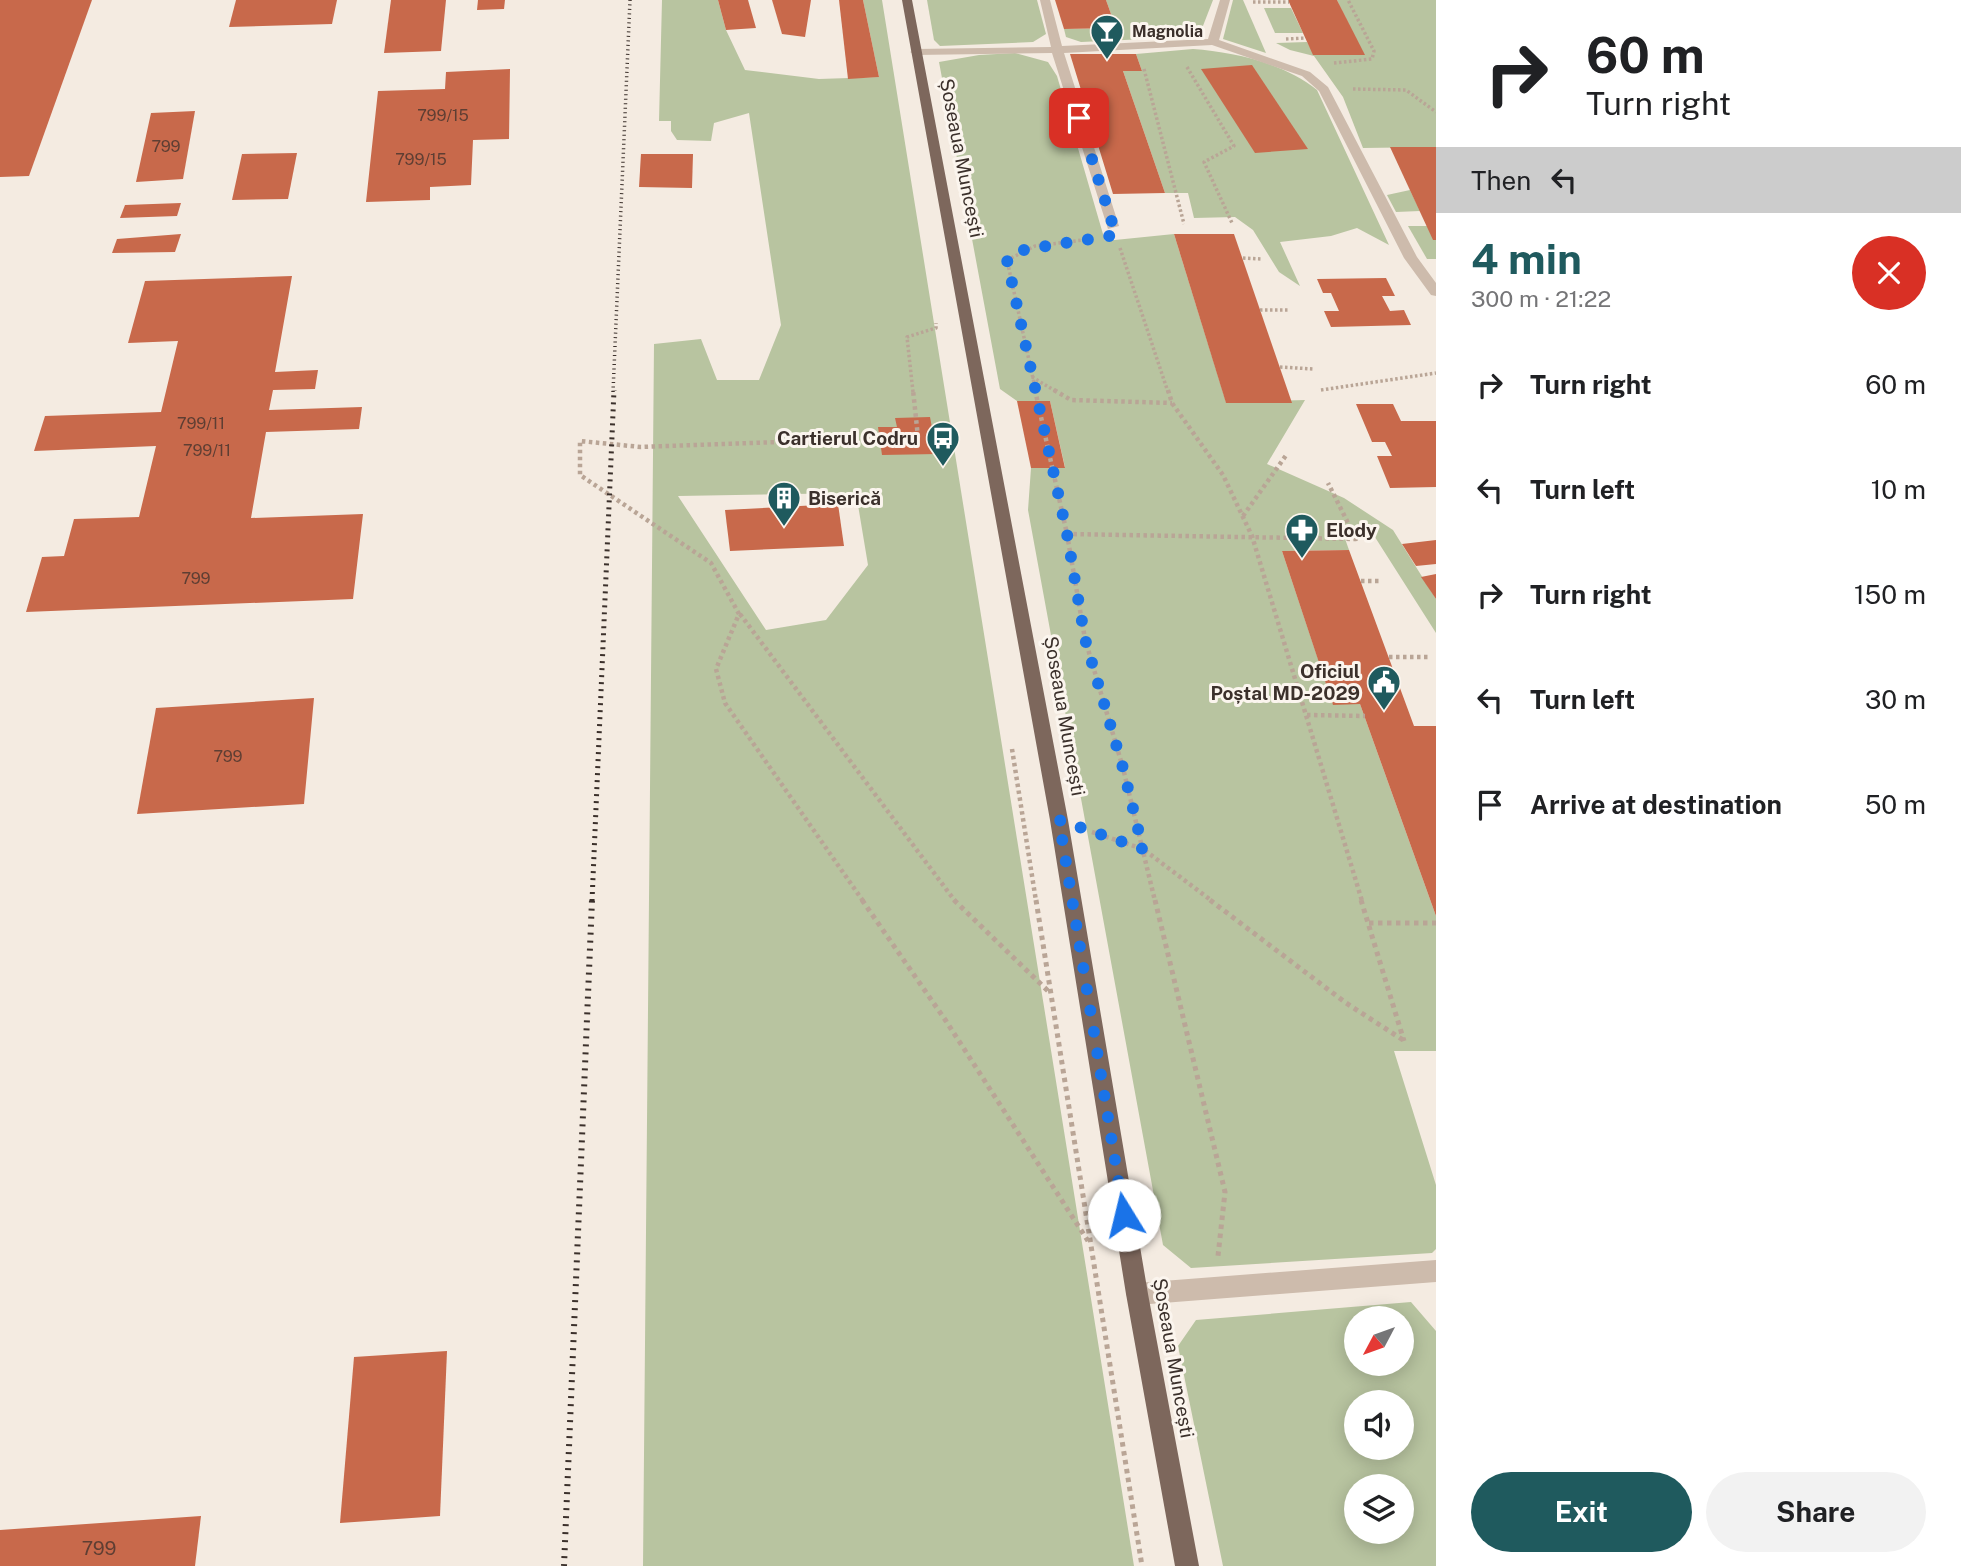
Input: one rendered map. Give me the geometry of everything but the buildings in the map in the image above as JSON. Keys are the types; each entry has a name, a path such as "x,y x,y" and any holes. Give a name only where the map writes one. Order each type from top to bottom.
{"main road":[{"name":"Șoseaua Muncești","path":"907,0 1059,820 1137,1294 1187,1566"}],"lane":[{"path":"1045,0 1057,50 1114,230"},
{"path":"1213,41 1225,0"},
{"path":"916,52 1057,50 1213,41 1306,74 1324,89 1411,258 1436,292"},
{"path":"1137,1294 1436,1271"}],"path":[{"path":"1284,65 1362,62 1373,59 1374,51 1348,0"},
{"path":"1253,2 1289,2"},
{"path":"1213,41 1185,65 1234,146 1204,162 1232,223"},
{"path":"1137,46 1184,224"},
{"path":"1324,89 1406,90 1436,111"},
{"path":"1059,820 1143,849 1346,1003 1404,1041 1252,536 1223,475 1172,403 1114,230 1027,249 1014,253 1007,260 1067,534 1085,639 1123,768 1143,849 1225,1192 1214,1287"},
{"path":"1243,258 1262,259"},
{"path":"1261,310 1288,310"},
{"path":"936,328 939,341"},
{"path":"907,337 918,437 641,447 580,441 580,475 711,563 739,614 957,904 1050,993"},
{"path":"1280,367 1313,369"},
{"path":"1321,390 1436,373"},
{"path":"1032,377 1071,400 1172,403"},
{"path":"1243,517 1287,454"},
{"path":"1067,534 1356,539 1328,483"},
{"path":"1361,581 1382,581"},
{"path":"739,614 716,668 725,703 947,1021 1088,1241"},
{"path":"1389,657 1428,657"},
{"path":"1307,715 1365,716"},
{"path":"1010,736 1088,1241 1142,1566"},
{"path":"1369,923 1436,923"}],"green space":[{"path":"662,0 718,0 726,30 745,70 819,79 879,77 863,0 882,0 1134,1566 643,1566 654,344 701,339 717,380 759,380 781,325 749,113 714,123 711,141 677,140 671,131 671,121 659,121","holes":["856,493 868,565 826,620 766,630 678,496"]},
{"path":"927,0 1037,0 1046,34 1033,42 940,46 934,40"},
{"path":"1106,0 1213,0 1201,31 1189,37 1081,42 1066,37 1064,29 1116,28"},
{"path":"1233,0 1243,0 1266,53 1223,39"},
{"path":"1337,0 1436,0 1436,147 1363,148 1343,97 1314,56 1276,43 1307,42 1314,55 1364,55"},
{"path":"1264,8 1291,8 1303,33 1275,33"},
{"path":"1193,49 1258,60 1289,73 1317,90 1389,245 1357,228 1331,236 1280,242 1300,286 1279,272 1253,230 1235,217 1194,218 1188,193 1165,193 1123,71 1142,71 1136,54"},
{"path":"1015,53 1048,62 1057,76 1105,241 1174,234 1226,402 1305,400 1267,464 1344,498 1393,530 1436,599 1436,633 1373,534 1343,533 1349,550 1282,551 1333,704 1360,704 1436,916 1436,1051 1394,1051 1436,1185 1436,1249 1432,1253 1191,1268 1163,1245 1028,510 1031,468 1065,467 1050,401 1017,401 1000,389 939,62 979,55"},
{"path":"1410,190 1420,211 1396,212 1387,195"},
{"path":"1408,226 1427,226 1436,240 1436,259 1427,259"},
{"path":"1411,1302 1436,1331 1436,1566 1223,1566 1178,1346 1196,1320 1344,1308 1344,1376 1414,1376 1414,1306 1363,1306"}],"railway":[{"path":"613,392 630,0"},
{"path":"592,901 614,390"},
{"path":"564,1566 592,900"}],"place":[{"name":"Magnolia","path":"1107,61"},
{"name":"Cartierul Codru","path":"943,468"},
{"name":"Biserică","path":"784,528"},
{"name":"Elody","path":"1302,560"},
{"name":"Oficiul Poștal MD-2029","path":"1384,712"}],"route":[{"path":"1079,118 1116,235 1027,249 1014,253 1007,260 1067,534 1085,639 1123,768 1143,849 1059,820 1124,1215"}]}
